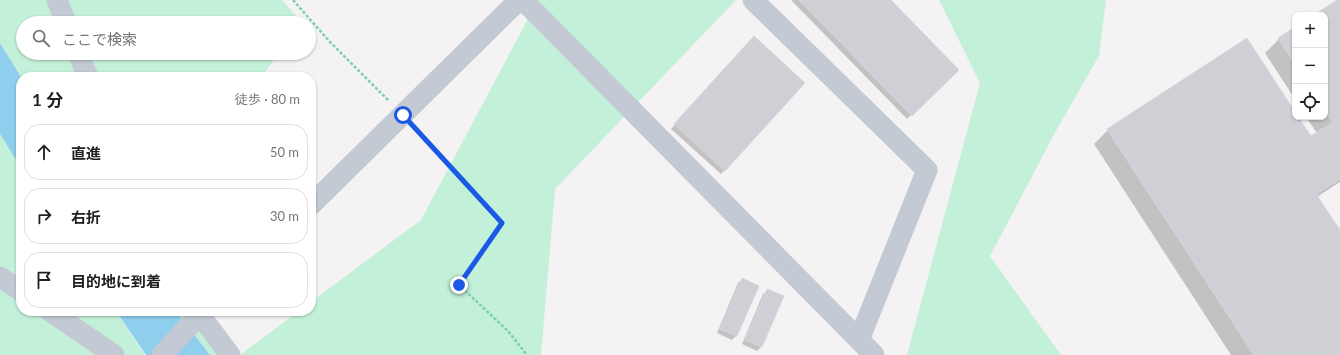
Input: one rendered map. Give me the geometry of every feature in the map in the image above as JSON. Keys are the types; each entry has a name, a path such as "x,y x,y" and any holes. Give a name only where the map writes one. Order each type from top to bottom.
{"street":[{"path":"57,0 63,16"},
{"path":"316,200 519,0"},
{"path":"523,0 874,355"},
{"path":"753,0 928,170 859,340"},
{"path":"81,60 86,72"},
{"path":"0,277 16,288"},
{"path":"57,316 114,355"},
{"path":"162,355 197,316"},
{"path":"201,316 230,355"}],"path":[{"path":"293,0 307,16"},
{"path":"316,26 403,115 502,223 459,285 508,331 527,355"}],"green space":[{"path":"0,0 282,0 296,16 16,16 16,60 274,60 265,72 18,72 0,43"},
{"path":"538,0 736,0 555,189 541,355 240,355 292,316 316,316 316,298 421,220"},
{"path":"939,0 1106,0 1099,56 1058,127 990,256 1061,355 907,355 980,83"},
{"path":"0,134 16,160 16,288 0,277"},
{"path":"0,280 16,291 16,316 51,316 107,355 0,355"},
{"path":"57,316 119,316 145,355 114,355"},
{"path":"180,316 206,316 230,355 210,355"}],"water":[{"path":"0,43 18,72 16,72 16,160 0,134"},
{"path":"119,316 180,316 210,355 146,355"}],"building":[{"path":"799,0 891,0 959,70 912,116"},
{"path":"1337,0 1340,0 1340,179 1316,194 1340,230 1340,355 1254,355 1107,129 1247,38 1292,107 1292,120 1300,120 1311,136 1333,122 1328,114 1328,12 1319,12"},
{"path":"1292,29 1292,59 1278,38"},
{"path":"754,36 805,83 725,171 674,124"},
{"path":"742,278 759,286 737,336 720,329"},
{"path":"767,289 784,296 762,347 745,340"}],"route":[{"path":"403,115 502,223 491,240 474,261 459,285"}]}
